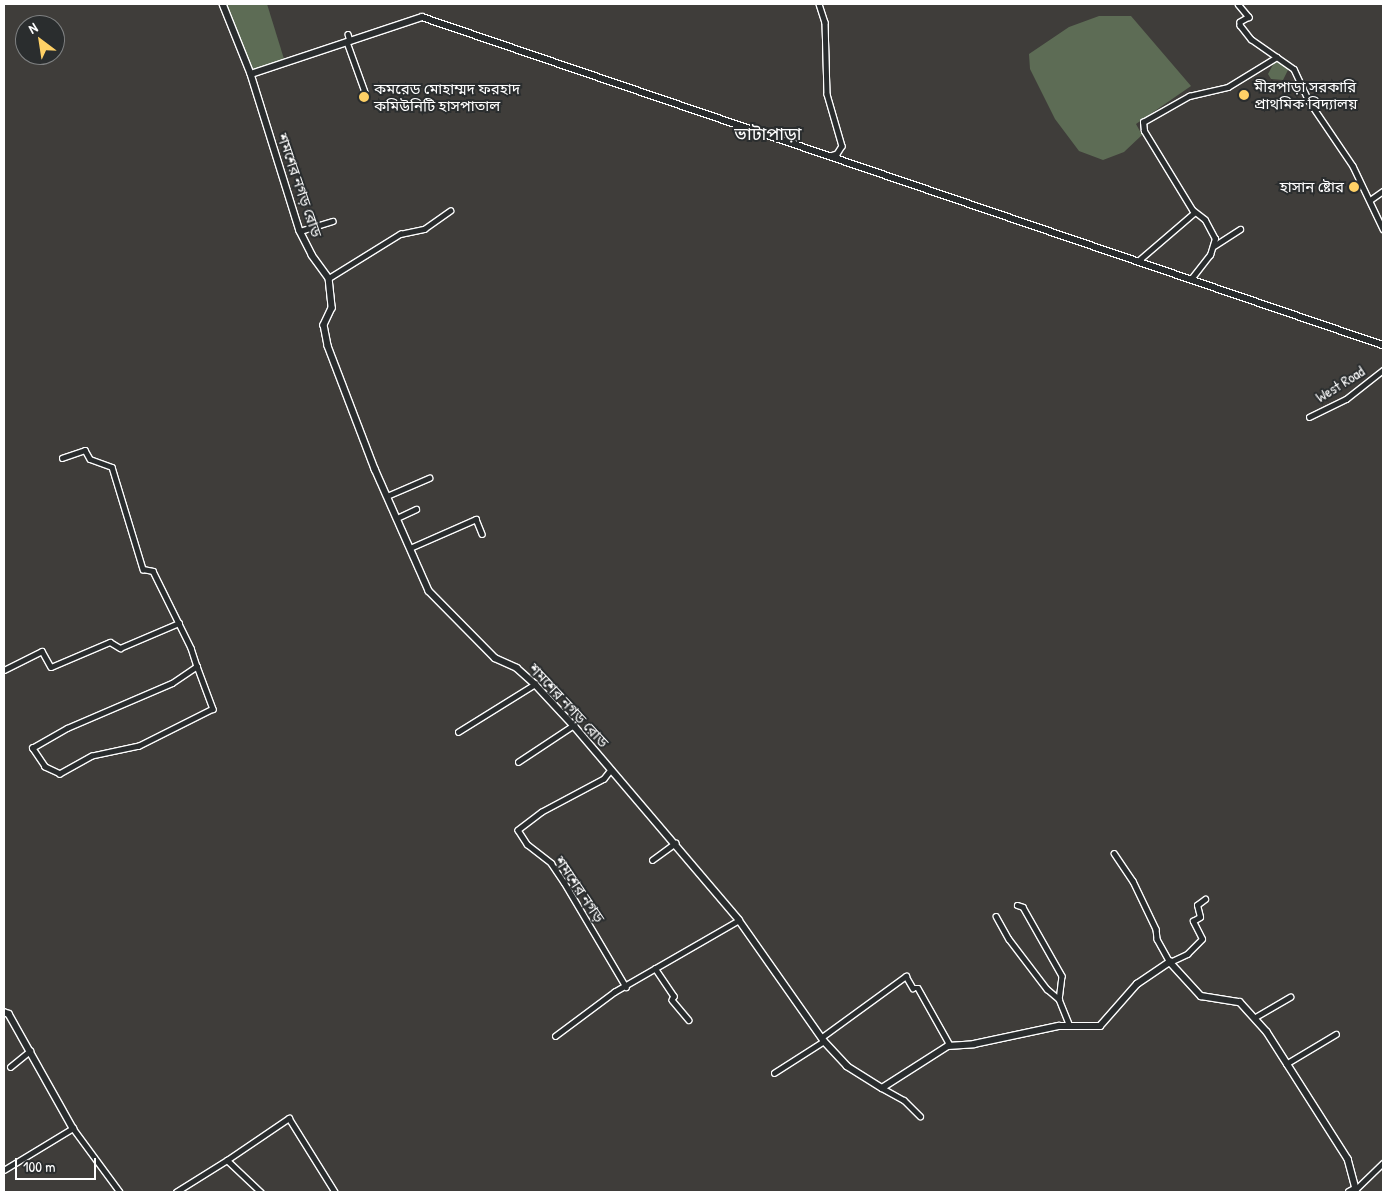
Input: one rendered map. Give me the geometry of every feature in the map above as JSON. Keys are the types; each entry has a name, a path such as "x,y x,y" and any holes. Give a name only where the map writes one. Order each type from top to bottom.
{"street":[{"name":"শমশের নগড় রোড","path":"223,4 250,74 300,231 312,255 329,278 332,308 324,325 328,346 387,496 429,591 495,658 517,668 574,725 739,920 823,1039 847,1066 881,1088"},
{"path":"819,4 825,22 827,94 842,146 837,154 826,157"},
{"path":"1238,4 1248,18 1240,22 1240,25 1255,43 1294,69 1309,101 1353,166 1383,229"},
{"path":"250,74 422,17 826,157 1383,345"},
{"path":"348,34 365,92"},
{"path":"1214,246 1214,236 1206,222 1192,210 1144,131 1143,122 1189,96 1228,88 1277,57"},
{"path":"1370,200 1383,191"},
{"path":"1138,261 1194,213 1192,210"},
{"path":"329,278 400,234 424,229 450,211"},
{"path":"300,231 333,221"},
{"path":"1191,279 1203,266 1214,246 1240,229"},
{"name":"West Road","path":"1309,417 1346,399 1383,370"},
{"path":"62,458 85,450 90,459 112,467 143,569 153,571 179,623 197,666 213,709 139,746 92,756 60,774 45,767 32,748 67,728 172,683 197,666"},
{"path":"387,496 429,478"},
{"path":"397,518 416,509"},
{"path":"410,548 476,520 482,534"},
{"path":"4,670 42,651 51,667 110,642 120,648 179,623"},
{"path":"458,732 535,684"},
{"path":"518,762 574,725"},
{"name":"শমশের নগড়","path":"611,770 604,779 542,812 518,830 527,844 550,863 564,882 626,986"},
{"path":"652,860 674,843"},
{"path":"1114,853 1133,881 1156,929 1157,939 1170,962 1201,996 1240,1002 1267,1032 1348,1159 1353,1190"},
{"path":"881,1088 950,1046 1070,1026 1100,1026 1137,984 1170,962 1187,954 1202,939 1193,921 1200,917 1197,905 1205,899"},
{"path":"1017,905 1023,907 1062,976 1059,999 1070,1026"},
{"path":"996,916 1009,939 1046,989 1059,999"},
{"path":"555,1036 626,986 739,920"},
{"path":"655,968 674,996 672,1000 689,1020"},
{"path":"774,1072 823,1039 906,976 913,988 918,988 950,1046"},
{"path":"1254,1018 1290,997"},
{"path":"4,1012 9,1014 73,1128 120,1192"},
{"path":"1286,1064 1336,1034"},
{"path":"10,1067 30,1051"},
{"path":"881,1088 904,1100 920,1116"},
{"path":"176,1192 289,1118 335,1192"},
{"path":"4,1170 73,1128"},
{"path":"227,1160 261,1192"},
{"path":"1353,1190 1383,1163"}],"green space":[{"path":"226,4 267,4 284,59 252,70"},
{"path":"1099,16 1131,16 1191,86 1136,124 1142,135 1124,152 1103,160 1079,151 1055,119 1030,69 1029,54 1069,27"},
{"path":"1276,59 1289,68 1283,80 1271,79 1268,74"}],"place":[{"name":"মীরপাড়া সরকারি প্রাথমিক বিদ্যালয়","path":"1244,95"},
{"name":"কমরেড মোহাম্মদ ফরহাদ কমিউনিটি হাসপাতাল","path":"364,97"},
{"name":"হাসান ষ্টোর","path":"1354,187"}],"district":[{"name":"ভাটাপাড়া","path":"768,134"}]}
